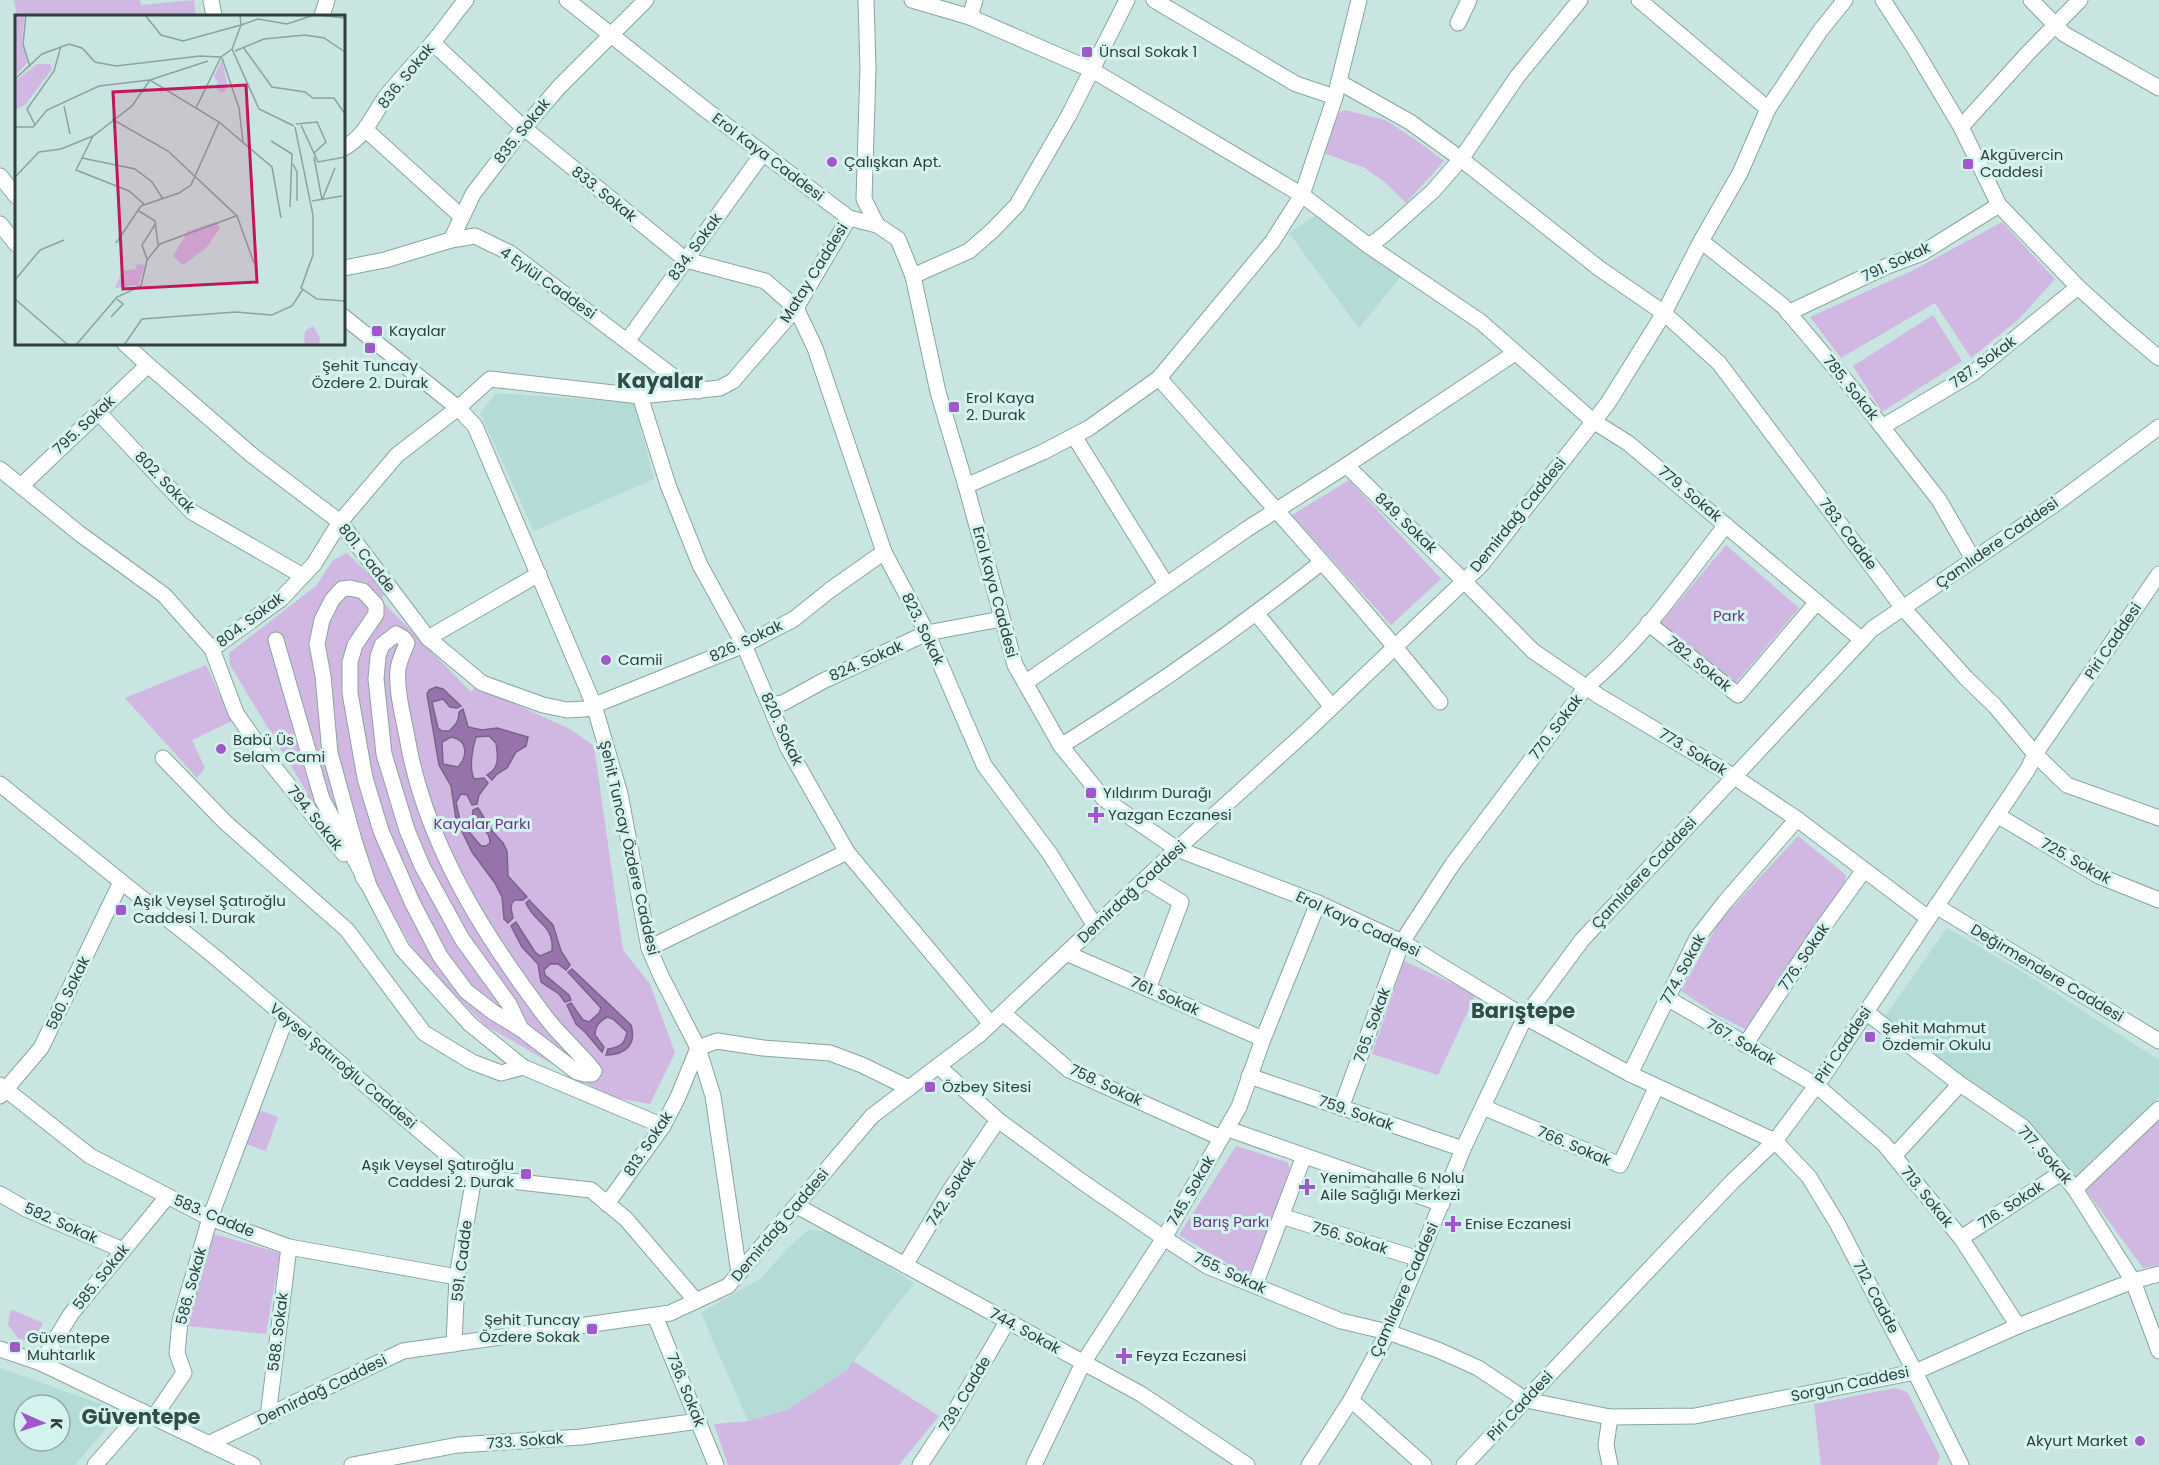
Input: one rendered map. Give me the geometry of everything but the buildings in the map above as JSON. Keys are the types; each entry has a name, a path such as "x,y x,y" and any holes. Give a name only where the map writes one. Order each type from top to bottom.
{"street":[{"path":"212,0 214,15"},
{"path":"322,15 327,0"},
{"name":"836. Sokak","path":"345,147 355,142 366,130 385,99 466,0"},
{"name":"Erol Kaya Caddesi","path":"567,0 849,218 877,225 898,239 913,276 938,392 1014,665 1061,746 1104,799 1177,849 1318,903 1402,942 1525,1017 1656,1088 1775,1141"},
{"name":"835. Sokak","path":"451,240 473,194 524,128 559,87 646,0"},
{"path":"866,0 868,69 864,199 877,225"},
{"name":"779. Sokak","path":"912,0 970,17 1092,70 1302,195 1369,246 1481,322 1593,421 1628,443 1862,640"},
{"path":"970,17 975,0"},
{"path":"913,276 969,251 1017,205 1069,115 1127,0"},
{"name":"783. Cadde","path":"1154,0 1296,84 1337,90 1410,122 1461,159 1600,269 1664,313 1719,363 1904,608 1966,678 1995,706 2035,754 2067,785 2159,818"},
{"path":"966,486 1043,452 1089,428 1159,378 1272,242 1302,195 1337,90 1359,0"},
{"path":"1458,23 1469,0"},
{"path":"1369,246 1433,191 1461,159 1517,77 1580,0"},
{"path":"1639,0 1768,109"},
{"name":"Demirdağ Caddesi","path":"208,1444 403,1351 670,1313 728,1286 872,1116 991,1024 1481,565 1608,403 1664,313 1701,241 1740,173 1768,109 1820,31 1845,0"},
{"path":"1883,0 1961,127 2000,205 2078,287 2159,358"},
{"path":"2031,0 2064,34 2159,88"},
{"path":"1961,127 2080,0"},
{"name":"833. Sokak","path":"433,43 524,128 686,260 765,281 796,308"},
{"path":"366,130 462,217"},
{"name":"834. Sokak","path":"628,340 763,153"},
{"path":"0,176 15,195"},
{"name":"791. Sokak","path":"1788,313 1885,267 1922,253 2000,205"},
{"name":"Matay Caddesi","path":"458,408 490,379 640,396 720,388 734,381 796,308 849,218"},
{"path":"0,224 15,243"},
{"name":"4 Eylül Caddesi","path":"345,268 385,260 451,240 475,236 510,253 678,380 698,391"},
{"name":"785. Sokak","path":"1701,241 1783,306 1851,387 1939,501 1973,559"},
{"name":"787. Sokak","path":"1882,427 1973,373 2078,287"},
{"name":"823. Sokak","path":"796,308 815,348 884,552 927,633 984,765 1050,854 1095,926"},
{"name":"Şehit Tuncay Özdere Caddesi","path":"345,317 458,408 476,426 594,705 620,794 650,948 698,1048 713,1096 739,1273"},
{"name":"801. Cadde","path":"126,345 254,456 340,522 428,638 482,683 551,707 576,710 594,705"},
{"path":"1025,683 1166,584 1515,353"},
{"name":"795. Sokak","path":"21,486 148,365"},
{"path":"1159,378 1396,646 1440,702"},
{"name":"820. Sokak","path":"640,396 668,484 700,565 744,645 788,748 847,852 991,1024"},
{"name":"804. Sokak","path":"212,649 281,599 314,564 340,522 397,455 458,408"},
{"name":"802. Sokak","path":"98,412 192,512 303,576"},
{"name":"Çamlıdere Caddesi","path":"1309,1465 1351,1400 1388,1332 1463,1149 1525,1017 1582,939 1872,629 2058,502 2159,427"},
{"path":"1074,436 1166,584"},
{"name":"849. Sokak","path":"1347,466 1464,581"},
{"name":"794. Sokak","path":"0,469 80,534 164,595 212,649 236,713 270,762 369,885 402,949 470,1024 523,1067 663,1126"},
{"name":"770. Sokak","path":"1402,942 1452,865 1586,687 1606,671 1648,623 1726,525"},
{"name":"826. Sokak","path":"594,705 744,645 794,619 884,552"},
{"path":"1061,746 1193,660 1257,614 1322,562"},
{"path":"428,638 539,573"},
{"name":"Piri Caddesi","path":"1464,1465 1732,1182 1775,1141 1866,1012 2028,768 2035,754 2159,574"},
{"name":"773. Sokak","path":"1464,581 1533,651 1586,687 1733,776 1797,819 1864,870 1932,912"},
{"path":"369,885 330,753 323,676 317,645 322,620 332,600 342,589 350,588 363,591 376,605 376,614 355,645 350,662 350,693 365,778 381,831 412,902 441,956 466,991 577,1072 592,1074 594,1071 549,1021 483,929 425,812 410,757 399,695 398,668 407,643 396,634 382,645 378,656 376,679 384,754 407,830 422,866 462,939 509,1004 520,1029"},
{"name":"782. Sokak","path":"1648,623 1738,695 1817,602"},
{"path":"1257,614 1332,707"},
{"name":"824. Sokak","path":"770,705 783,703 823,681 927,633 1001,619"},
{"path":"276,640 322,800 369,885"},
{"path":"163,759 225,822 347,930 424,1033 472,1062 501,1073 523,1067"},
{"name":"Veysel Şatıroğlu Caddesi","path":"0,784 215,957 474,1177"},
{"name":"725. Sokak","path":"1997,815 2099,876 2159,900"},
{"name":"774. Sokak","path":"1630,1074 1696,938 1797,819"},
{"path":"650,948 847,852"},
{"name":"776. Sokak","path":"1745,1045 1818,934 1864,870"},
{"path":"1145,880 1181,902 1148,989"},
{"name":"580. Sokak","path":"1,1091 41,1048 121,882"},
{"name":"745. Sokak","path":"1034,1465 1083,1363 1164,1238 1239,1107 1263,1039 1318,903"},
{"name":"Değirmendere Caddesi","path":"1932,912 2159,1041"},
{"name":"765. Sokak","path":"1341,1108 1402,942"},
{"name":"761. Sokak","path":"1066,953 1263,1039"},
{"name":"767. Sokak","path":"1667,998 1816,1085"},
{"name":"717. Sokak","path":"1866,1012 1960,1084 2023,1127 2075,1189 2133,1281 2159,1351"},
{"name":"758. Sokak","path":"1003,1013 1069,1070 1224,1134 1304,1156 1442,1204"},
{"path":"210,1218 286,1018"},
{"path":"698,1048 717,1041 763,1048 830,1053 862,1065 909,1088"},
{"name":"813. Sokak","path":"607,1204 663,1126 678,1097 698,1048"},
{"name":"755. Sokak","path":"938,1066 998,1120 1164,1238 1208,1266 1341,1321 1388,1332 1478,1368 1526,1400"},
{"name":"759. Sokak","path":"1249,1076 1463,1149"},
{"path":"1894,1156 1960,1084"},
{"name":"713. Sokak","path":"1816,1085 1884,1144 1961,1238 2018,1326"},
{"name":"766. Sokak","path":"1483,1107 1620,1165 1656,1088"},
{"name":"583. Cadde","path":"1,1091 90,1156 210,1218 289,1247 457,1277"},
{"path":"2075,1189 2159,1108"},
{"name":"742. Sokak","path":"905,1266 951,1189 998,1120"},
{"name":"712. Cadde","path":"1775,1141 1809,1177 1838,1223 1961,1465"},
{"path":"1255,1286 1304,1156"},
{"name":"716. Sokak","path":"1961,1238 2061,1173"},
{"path":"474,1177 591,1190 626,1220 696,1301"},
{"name":"591. Cadde","path":"454,1344 457,1277 474,1177"},
{"name":"582. Sokak","path":"0,1194 26,1209 123,1250"},
{"name":"585. Sokak","path":"41,1363 70,1314 167,1197"},
{"name":"744. Sokak","path":"798,1206 1141,1394 1247,1465"},
{"name":"756. Sokak","path":"1281,1216 1419,1259"},
{"name":"586. Sokak","path":"148,1414 184,1372 177,1353 180,1321 210,1218"},
{"name":"588. Sokak","path":"267,1416 289,1247"},
{"name":"Sorgun Caddesi","path":"1526,1400 1610,1417 1695,1416 1915,1372 2018,1326 2133,1281 2159,1274"},
{"name":"736. Sokak","path":"655,1316 716,1465"},
{"name":"739. Cadde","path":"920,1465 951,1418 1007,1322"},
{"path":"0,1349 41,1363 253,1465"},
{"path":"1351,1400 1424,1465"},
{"path":"95,1465 148,1414"},
{"path":"1610,1417 1606,1445 1610,1465"},
{"name":"733. Sokak","path":"352,1465 458,1445 581,1437 699,1421"}],"shaded area":[{"path":"1317,215 1402,275 1359,328 1289,233"},
{"path":"496,393 634,403 654,479 534,531 480,413"},
{"path":"436,687 443,689 461,706 450,707 443,699 432,702 438,728 442,731 449,731 454,727 459,712 463,709 468,727 482,730 497,728 528,737 526,746 516,752 507,768 492,780 487,775 496,765 496,743 489,736 476,737 473,747 472,775 474,779 484,778 488,783 479,795 477,804 472,805 467,795 461,794 456,802 460,821 481,846 486,846 490,843 488,835 472,820 473,810 478,808 507,851 508,876 527,897 512,903 513,918 508,923 504,919 502,897 495,883 472,852 456,819 451,786 439,765 427,694 429,690","holes":["451,737 461,741 465,749 464,758 458,767 443,764 442,742"]},
{"path":"529,900 553,925 561,951 570,965 566,970 558,964 550,964 544,970 545,975 569,995 571,1000 565,1002 559,994 541,982 538,964 522,947 511,926 516,922 540,956 552,951 550,935 530,910 526,903"},
{"path":"1947,928 2024,973 2159,1060 2159,1097 2077,1180 2028,1123 1959,1074 1885,1016"},
{"path":"572,969 631,1025 631,1043 624,1051 606,1055 608,1049 619,1046 623,1042 627,1032 613,1019 607,1017 596,1029 595,1035 604,1047 602,1052 576,1024 567,1005 571,1003 583,1020 589,1022 601,1008 568,972"},
{"path":"808,1230 827,1231 914,1283 847,1370 787,1410 748,1421 701,1313 761,1278"},
{"path":"0,1368 70,1393 12,1393 12,1453 72,1453 72,1394 106,1406 108,1426 75,1465 0,1465"}],"green space":[{"path":"14,0 140,0 141,5 194,0 196,15 17,15"},
{"path":"1345,110 1385,120 1444,161 1406,203 1387,184 1365,168 1321,152 1332,116"},
{"path":"2002,222 2055,279 2019,319 1971,358 1935,303 1841,358 1810,317 1914,270"},
{"path":"1933,315 1962,361 1882,412 1853,366"},
{"path":"1349,480 1441,579 1391,625 1292,515"},
{"name":"Park","path":"1726,545 1799,608 1728,692 1654,631"},
{"name":"Kayalar Parkı","path":"347,553 387,592 380,599 471,692 476,686 570,729 594,746 623,950 650,984 675,1053 650,1104 610,1097 486,1026 443,983 412,947 364,864 311,799 230,665 229,653 316,586 333,560"},
{"path":"206,665 232,721 192,740 205,768 197,778 125,698"},
{"path":"1798,836 1846,875 1844,888 1745,1029 1717,1015 1681,991 1719,922"},
{"path":"1404,961 1476,994 1438,1075 1372,1054"},
{"path":"259,1110 278,1117 266,1151 246,1144"},
{"path":"2159,1116 2159,1265 2143,1268 2086,1190"},
{"name":"Barış Parkı","path":"1236,1146 1287,1162 1290,1168 1253,1270 1243,1273 1179,1235"},
{"path":"214,1234 280,1253 266,1334 188,1326"},
{"path":"13,1310 43,1323 33,1343 18,1338 8,1325 10,1312"},
{"path":"853,1361 939,1416 899,1465 728,1465 714,1424 748,1421 787,1410 847,1370"},
{"path":"1895,1388 1907,1392 1940,1456 1937,1465 1821,1465 1814,1404"}],"place":[{"name":"Ünsal Sokak 1","path":"1087,52"},
{"name":"Çalışkan Apt.","path":"832,162"},
{"name":"Akgüvercin Caddesi","path":"1968,164"},
{"name":"Kayalar","path":"377,331"},
{"name":"Şehit Tuncay Özdere 2. Durak","path":"370,348"},
{"name":"Erol Kaya 2. Durak","path":"954,407"},
{"name":"Camii","path":"606,660"},
{"name":"Babü Üs Selam Cami","path":"221,749"},
{"name":"Yıldırım Durağı","path":"1091,793"},
{"name":"Yazgan Eczanesi","path":"1096,815"},
{"name":"Aşık Veysel Şatıroğlu Caddesi 1. Durak","path":"121,910"},
{"name":"Şehit Mahmut Özdemir Okulu","path":"1870,1037"},
{"name":"Özbey Sitesi","path":"930,1087"},
{"name":"Aşık Veysel Şatıroğlu Caddesi 2. Durak","path":"526,1174"},
{"name":"Yenimahalle 6 Nolu Aile Sağlığı Merkezi","path":"1307,1187"},
{"name":"Enise Eczanesi","path":"1453,1224"},
{"name":"Şehit Tuncay Özdere Sokak","path":"592,1329"},
{"name":"Güventepe Muhtarlık","path":"15,1347"},
{"name":"Feyza Eczanesi","path":"1124,1356"},
{"name":"Akyurt Market","path":"2140,1441"}],"district":[{"name":"Kayalar","path":"660,381"},
{"name":"Barıştepe","path":"1523,1011"},
{"name":"Güventepe","path":"141,1417"}]}
